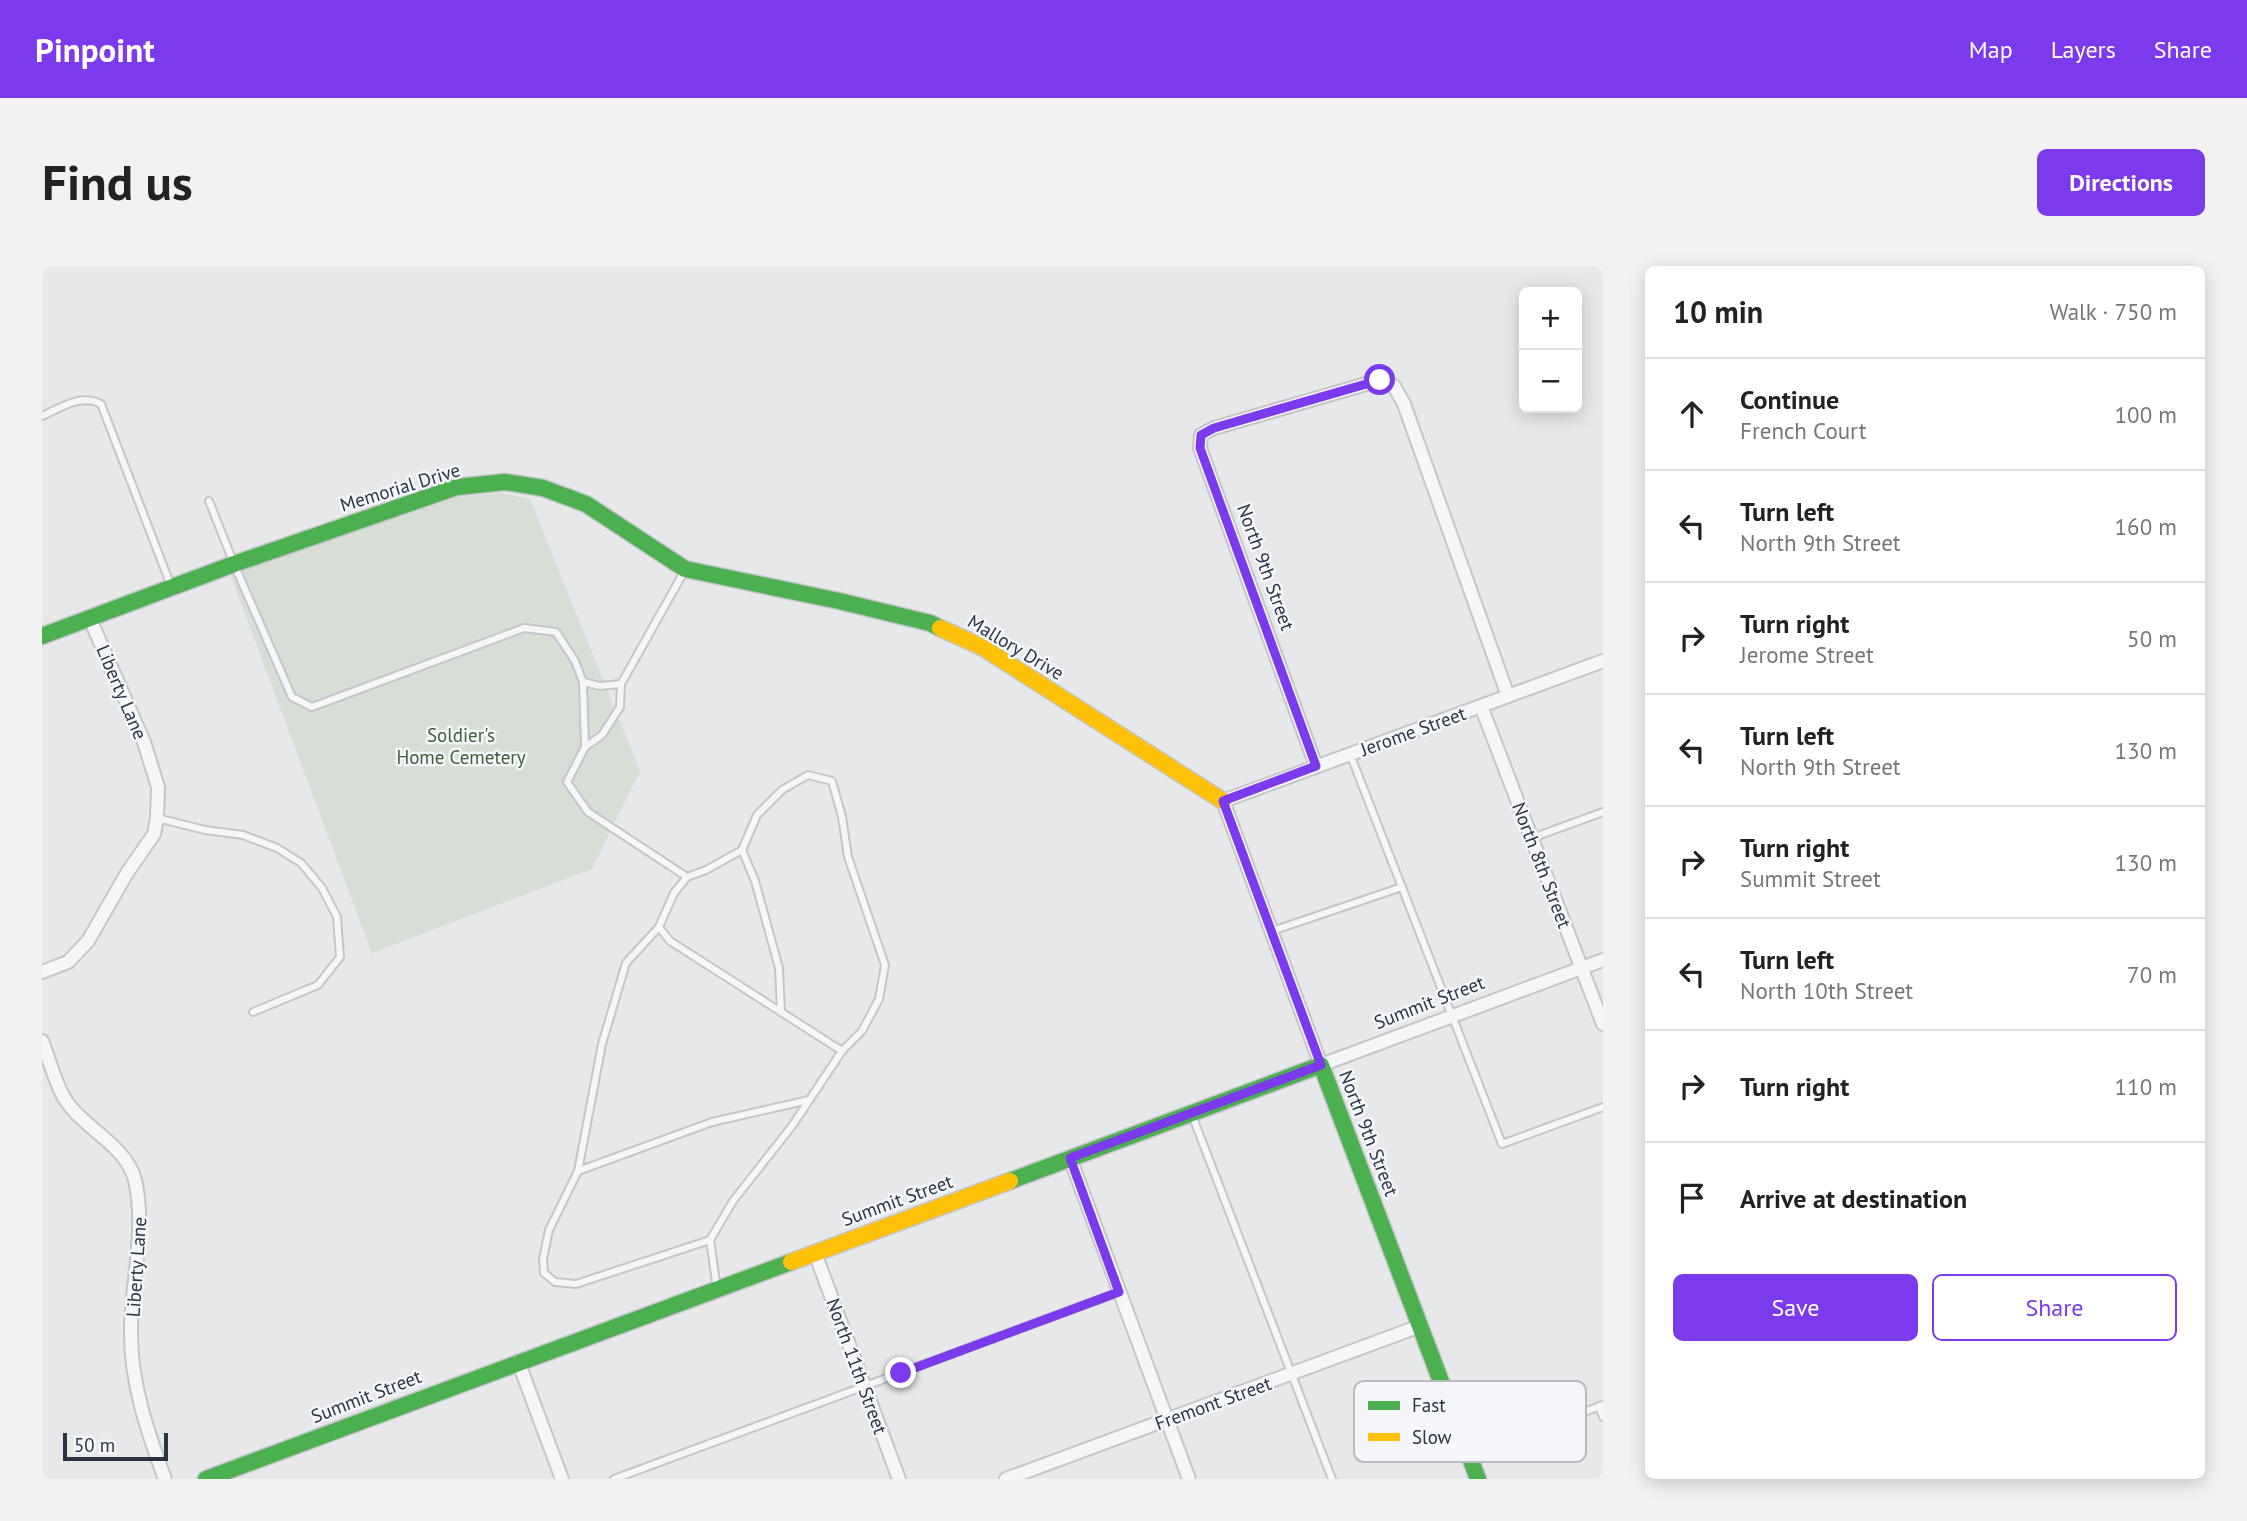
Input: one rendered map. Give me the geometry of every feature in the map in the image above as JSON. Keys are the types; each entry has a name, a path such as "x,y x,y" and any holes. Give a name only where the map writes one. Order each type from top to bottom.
{"street":[{"name":"North 9th Street","path":"1316,766 1200,448 1201,435 1214,428 1380,380 1394,386 1404,404 1508,696"},
{"name":"Memorial Drive","path":"42,636 234,564 457,487 505,482 543,488 586,504 685,569 765,587"},
{"name":"Mallory Drive","path":"765,587 930,623 982,647 1223,801"},
{"name":"Liberty Lane","path":"42,972 68,961 88,941 127,873 154,834 157,818 158,787 144,742 90,619"},
{"name":"Jerome Street","path":"1223,801 1603,661"},
{"name":"North 8th Street","path":"1481,706 1603,1024"},
{"name":"North 9th Street","path":"1223,801 1441,1381"},
{"name":"Summit Street","path":"206,1479 1603,960"},
{"name":"Liberty Lane","path":"43,1048 63,1096 84,1122 113,1145 134,1175 140,1207 131,1331 136,1384 149,1435 165,1479"},
{"path":"1070,1158 1189,1479"},
{"name":"North 11th Street","path":"815,1253 899,1479"},
{"name":"Fremont Street","path":"1006,1479 1420,1326"},
{"path":"518,1361 562,1479"},
{"name":"North 9th Street","path":"1472,1462 1478,1479"}],"lane":[{"path":"42,416 75,401 93,399 101,404 171,588"},
{"path":"209,502 292,696 312,707 524,628 556,632 575,661 583,682 585,747"},
{"path":"685,569 621,684 620,706 602,735 585,747 567,782 587,812 687,877"},
{"path":"583,682 600,686 621,684"},
{"path":"1350,754 1502,1144 1603,1107"},
{"path":"710,1240 576,1284 555,1282 544,1273 543,1259 549,1230 578,1171 602,1044 626,963 659,927 674,894 687,877 742,850 757,815 782,790 808,775 832,781 849,857 885,965 879,999 862,1031 842,1051 792,1126 733,1201 710,1240 717,1289"},
{"path":"1532,838 1603,812"},
{"path":"157,818 205,830 243,835 277,848 301,863 322,888 337,918 340,957 318,985 253,1012"},
{"path":"742,850 755,881 779,968 781,1012"},
{"path":"1271,931 1402,887"},
{"path":"659,927 670,941 842,1051"},
{"path":"578,1171 712,1122 809,1100"},
{"path":"1191,1113 1332,1479"},
{"path":"614,1479 1119,1292"},
{"path":"1601,1405 1603,1417"}],"green space":[{"name":"Soldier's Home Cemetery","path":"501,493 530,499 640,771 592,869 372,953 230,574 459,497"}],"traffic: fast":[{"path":"42,636 234,564 457,487 505,482 543,488 586,504 685,569 839,601 930,623 940,628"},
{"path":"1010,1181 1321,1065 1441,1381"},
{"path":"206,1479 791,1262"},
{"path":"1472,1462 1478,1479"}],"traffic: slow":[{"path":"940,628 982,647 1223,801"},
{"path":"791,1262 1010,1181"}],"route":[{"path":"901,1373 1119,1292 1070,1158 1321,1065 1223,801 1316,766 1200,448 1201,435 1214,428 1380,380"}]}
